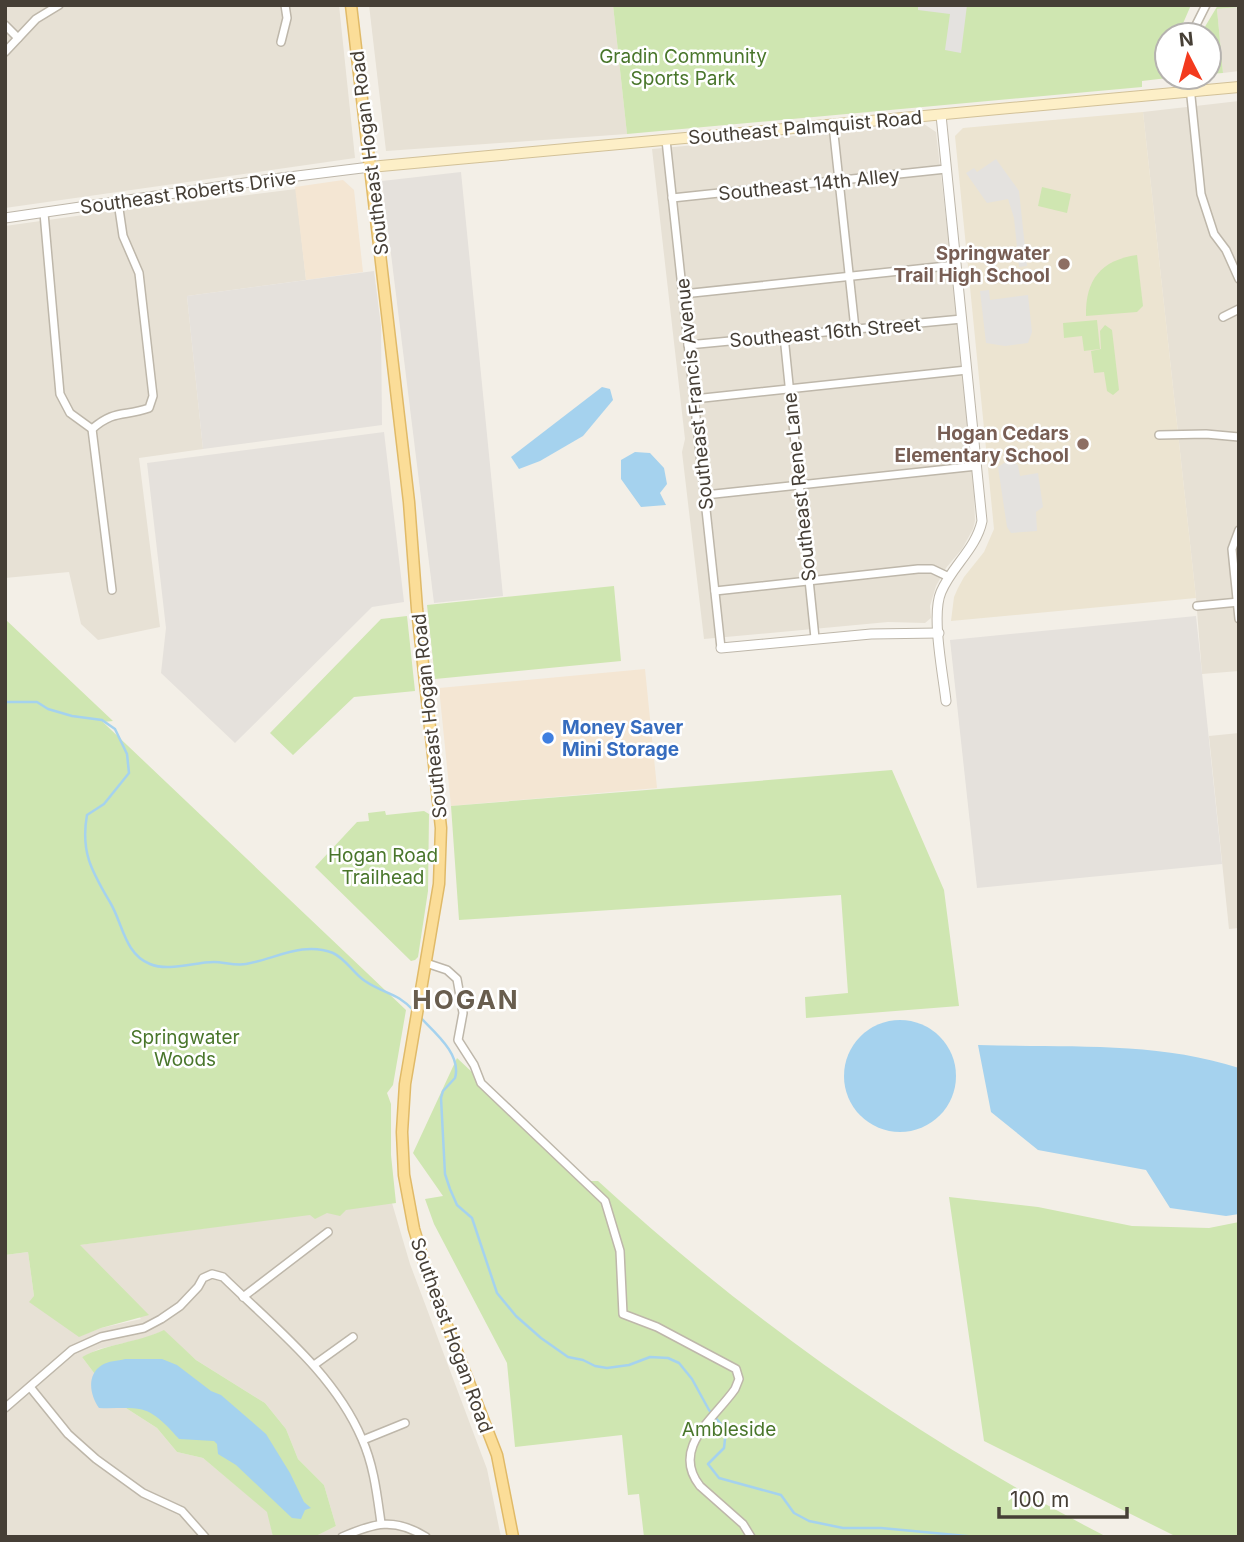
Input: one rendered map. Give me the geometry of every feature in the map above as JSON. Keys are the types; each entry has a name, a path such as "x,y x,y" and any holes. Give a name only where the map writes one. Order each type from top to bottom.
{"main road":[{"name":"Southeast Hogan Road","path":"351,5 409,502 417,609 440,812 439,884 402,1113 403,1162 414,1229 429,1279 496,1455 513,1537"},
{"name":"Southeast Palmquist Road","path":"370,167 1190,91"}],"street":[{"path":"5,52 36,19 59,5"},
{"path":"281,42 287,18 285,5"},
{"path":"1198,21 1206,5"},
{"path":"5,25 18,38"},
{"path":"1190,91 1201,194 1206,214 1239,279"},
{"path":"941,115 982,511 980,531 939,594 937,605 946,701"},
{"path":"833,125 855,329"},
{"name":"Southeast Francis Avenue","path":"666,140 721,648"},
{"name":"Southeast Roberts Drive","path":"5,218 370,167"},
{"name":"Southeast 14th Alley","path":"672,198 946,169"},
{"path":"92,429 112,415 149,408 153,396 139,273 123,236 118,202"},
{"path":"44,213 60,394 70,413 92,429 112,590"},
{"path":"682,294 957,265"},
{"path":"1223,317 1239,309"},
{"name":"Southeast 16th Street","path":"688,345 962,319"},
{"name":"Southeast Rene Lane","path":"784,336 815,638"},
{"path":"694,399 967,370"},
{"path":"1159,435 1206,434 1239,437"},
{"path":"705,495 977,466"},
{"path":"1239,530 1232,549 1239,619"},
{"path":"715,591 925,569 935,570 949,577"},
{"path":"1197,606 1238,602"},
{"path":"721,648 871,634 939,633"},
{"path":"426,963 452,973 457,979 463,1013 458,1040 474,1065 481,1083 605,1201 620,1251 623,1314 657,1326 736,1369 739,1379 730,1397 712,1417 691,1448 688,1460 700,1486 743,1524 751,1537"},
{"path":"243,1297 328,1232"},
{"path":"5,1408 72,1350 101,1337 144,1328 180,1306 203,1278 212,1274 223,1277 314,1365 348,1411 363,1440 372,1470 381,1523"},
{"path":"314,1365 352,1337"},
{"path":"30,1387 68,1434 96,1459 143,1493 181,1511 205,1537"},
{"path":"363,1440 405,1423"},
{"path":"342,1537 381,1523 405,1527 426,1537"}],"shaded area":[{"path":"5,5 339,5 355,158 5,208"},
{"path":"369,5 613,5 627,134 386,151"},
{"path":"918,5 967,5 961,53 945,50 950,14 918,10"},
{"path":"1239,7 1239,71 1223,73 1223,21 1218,21 1217,9"},
{"path":"1239,101 1239,671 1202,674 1143,112"},
{"path":"1143,112 1196,598 951,621 958,588 984,552 994,529 955,136 963,128"},
{"path":"924,124 936,132 974,493 973,529 936,586 930,606 931,618 925,623 888,622 704,639 682,452 685,439 652,149"},
{"path":"996,159 1019,191 1027,266 1019,267 1014,218 1008,199 987,203 966,173 974,168 977,172"},
{"path":"461,172 503,596 434,603 382,181"},
{"path":"343,180 354,190 363,272 306,280 295,187"},
{"path":"296,189 306,280 187,296 203,449 139,458 160,627 98,640 81,624 69,572 5,578 5,226 177,202"},
{"path":"374,271 381,326 382,425 203,449 187,296"},
{"path":"989,290 990,300 1028,295 1032,332 1028,343 1005,346 986,343 980,291"},
{"path":"384,432 404,602 372,607 235,743 161,673 166,628 147,463"},
{"path":"1013,462 1018,465 1020,476 1038,473 1043,507 1036,512 1037,531 1011,533 1007,527 998,467"},
{"path":"1196,616 1222,864 977,888 950,640"},
{"name":"Money Saver Mini Storage","path":"645,669 657,788 451,806 439,688"},
{"path":"1239,733 1239,928 1229,929 1209,736"},
{"path":"392,1203 410,1264 487,1469 501,1537 314,1537 336,1526 324,1485 298,1459 286,1429 265,1403 196,1360 163,1331 99,1349 82,1357 115,1401 157,1428 177,1452 203,1458 268,1512 273,1537 5,1537 5,1255 28,1252 34,1296 79,1336 141,1319 79,1245"}],"green space":[{"name":"Gradin Community Sports Park","path":"613,5 1191,5 1184,21 1153,21 1153,80 1142,81 1142,87 627,134"},
{"path":"1218,5 1239,7 1217,9 1218,21 1208,21"},
{"path":"1042,187 1071,194 1067,213 1038,206"},
{"path":"1137,255 1143,306 1137,312 1086,316 1088,292 1098,274 1114,262"},
{"path":"1097,320 1100,349 1084,351 1082,336 1064,338 1063,323"},
{"path":"1105,325 1112,330 1119,390 1113,395 1107,391 1104,372 1094,373 1091,351 1101,349 1100,331"},
{"path":"614,586 621,661 435,679 427,605"},
{"path":"407,616 415,691 354,697 293,755 270,733 381,619"},
{"name":"Springwater Woods","path":"5,619 113,721 103,722 107,726 406,1010 393,1085 387,1093 391,1104 391,1155 396,1203 346,1210 340,1216 327,1213 315,1219 310,1215 80,1245 149,1315 79,1337 29,1302 34,1296 28,1252 5,1255"},
{"path":"892,770 944,890 959,1006 806,1018 805,997 848,993 841,895 459,920 451,806"},
{"name":"Hogan Road Trailhead","path":"385,811 386,815 424,811 429,814 428,891 418,957 411,961 315,867 357,822 369,821 368,813"},
{"name":"Ambleside","path":"457,1058 588,1181 598,1181 716,1283 778,1331 905,1420 1038,1500 1107,1537 644,1537 639,1494 628,1495 622,1435 515,1447 507,1363 434,1224 425,1199 443,1196 413,1153"},
{"path":"949,1197 1038,1207 1132,1226 1209,1228 1239,1222 1239,1537 1177,1537 984,1441"},
{"path":"164,1330 196,1360 265,1403 286,1429 298,1459 324,1485 336,1526 314,1537 273,1537 267,1512 203,1458 177,1452 157,1428 115,1401 82,1357"}],"water":[{"path":"602,387 610,389 613,400 583,436 540,461 519,469 511,457"},
{"path":"635,452 650,453 664,468 667,484 660,493 666,505 641,507 621,479 621,460"},
{"path":"900,1020 922,1024 940,1036 952,1054 956,1076 952,1098 940,1116 922,1128 900,1132 878,1128 860,1116 848,1098 844,1076 848,1054 860,1036 878,1024"},
{"path":"978,1045 1142,1050 1175,1053 1239,1068 1239,1214 1226,1216 1170,1208 1146,1170 1038,1150 991,1112"},
{"path":"125,1359 162,1359 177,1365 211,1391 221,1395 266,1434 304,1502 311,1508 305,1510 301,1519 292,1518 236,1465 218,1454 214,1441 179,1439 145,1410 99,1408 91,1385 94,1374 104,1364"}],"waterway":[{"path":"5,702 37,702 48,709 72,716 102,720 115,729 127,754 129,773 104,804 87,815 85,841 94,872 130,946 142,959 165,967 214,962 242,964 300,950 322,950 338,956 365,981 402,1000 414,1011"},
{"path":"419,1016 451,1052 456,1069 455,1078 443,1091 441,1098 445,1174 457,1205 472,1218 497,1293 516,1316 568,1357 595,1366 607,1368 629,1365 650,1357 668,1358 679,1363 692,1379 709,1410 726,1430 724,1448 708,1464 719,1478 781,1495 794,1513 809,1521 843,1528 881,1528 977,1537"}],"place":[{"name":"Springwater Trail High School","path":"1064,264"},
{"name":"Hogan Cedars Elementary School","path":"1083,444"},
{"name":"Money Saver Mini Storage","path":"548,738"}],"district":[{"name":"HOGAN","path":"466,1000"}]}
